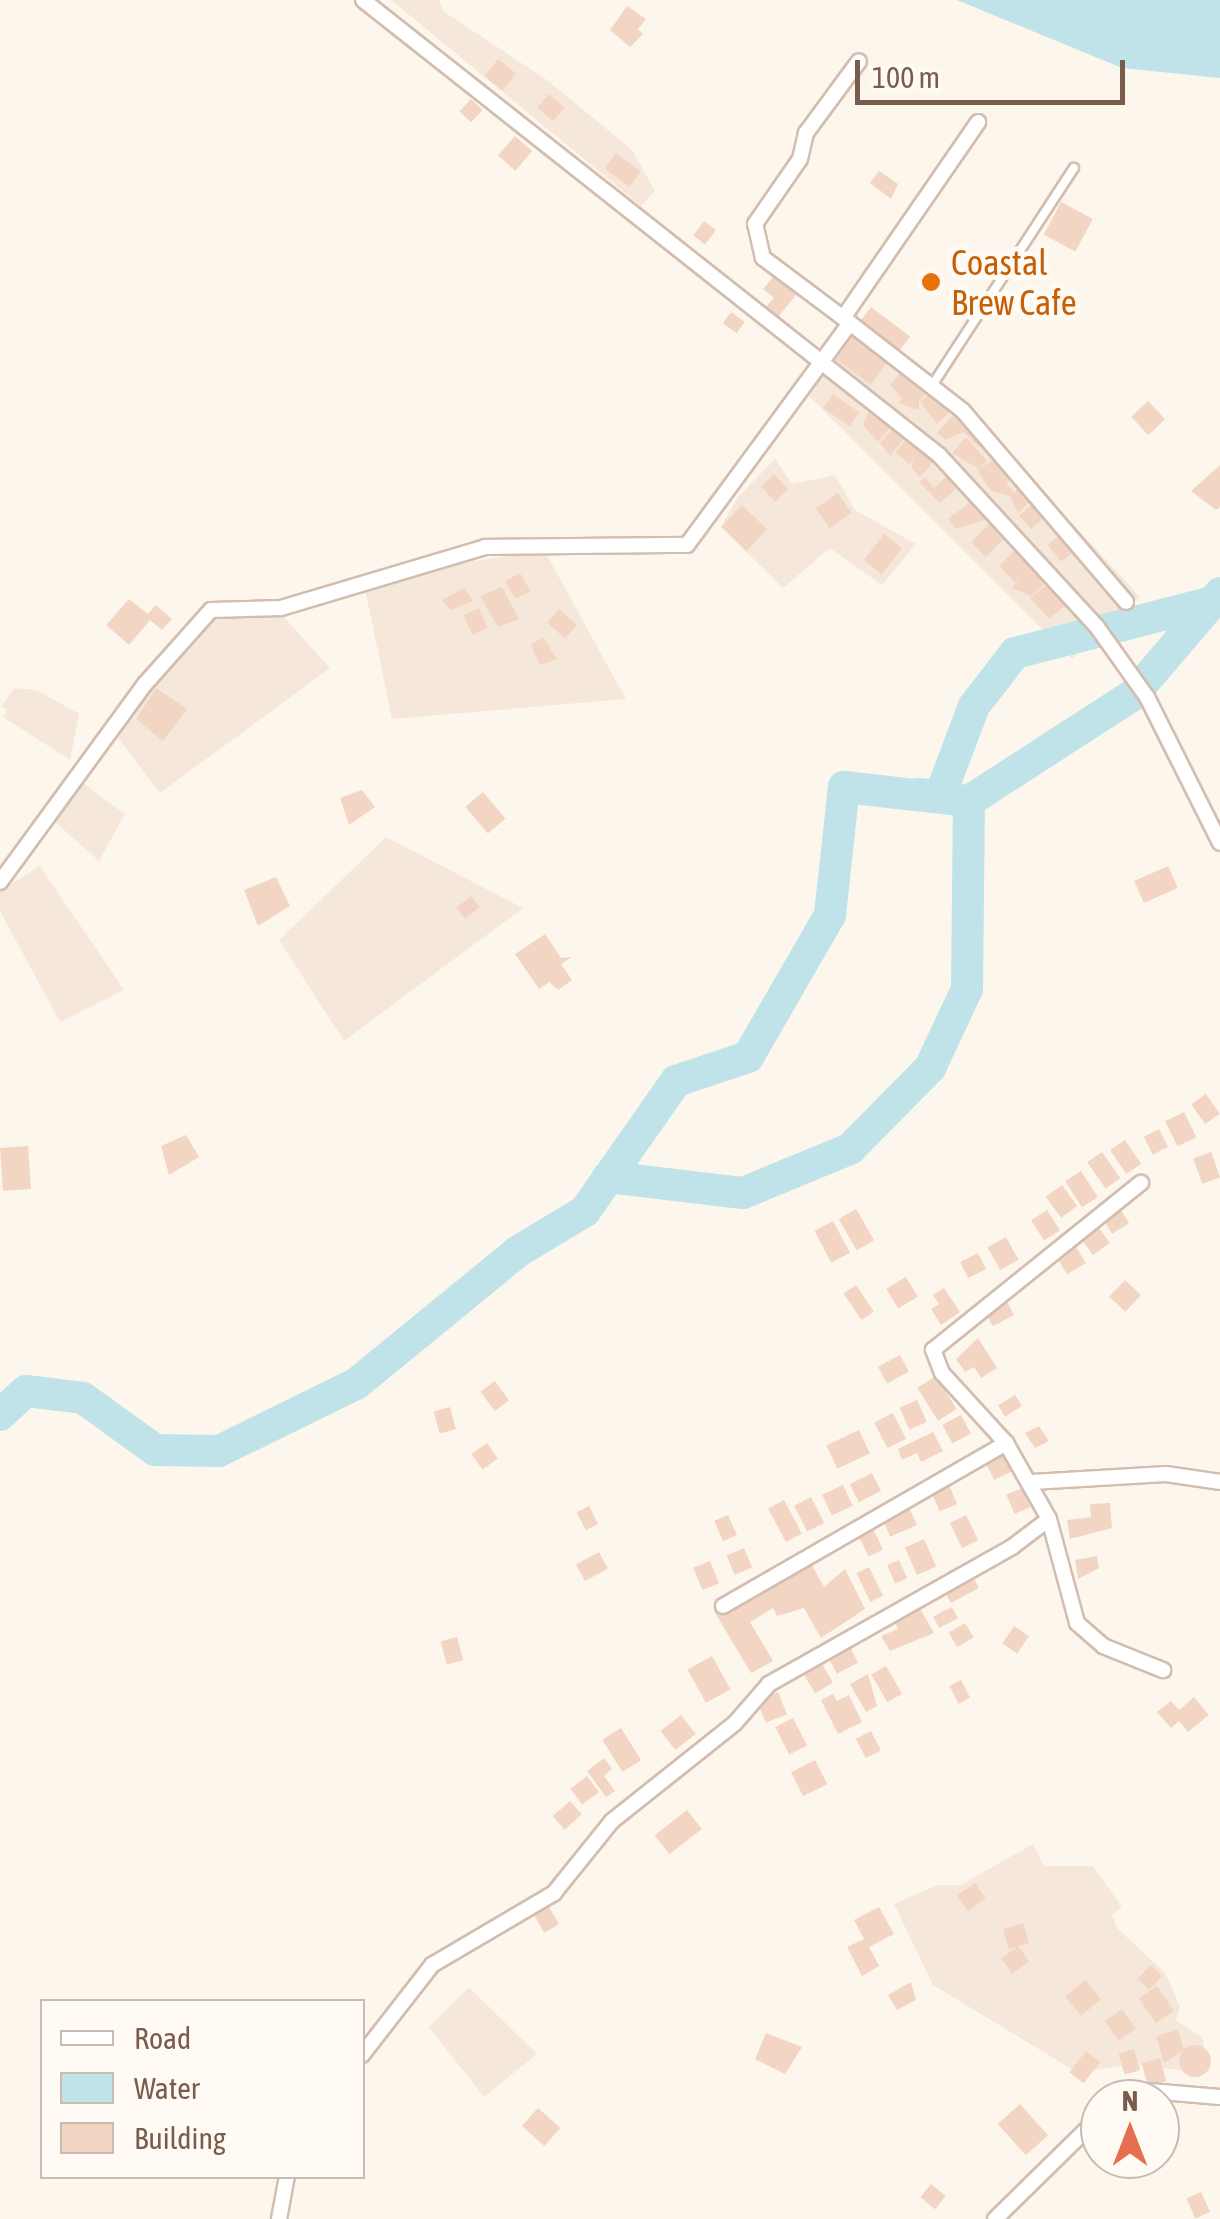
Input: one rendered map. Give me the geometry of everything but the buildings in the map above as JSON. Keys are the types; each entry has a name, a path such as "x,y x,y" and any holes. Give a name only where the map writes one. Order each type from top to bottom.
{"street":[{"path":"362,0 939,455 1097,627 1147,698 1220,843"},
{"path":"858,61 806,133 800,159 755,224 763,258 933,384 1012,461 1126,602"},
{"path":"0,882 145,684 210,610 281,608 486,547 687,545 821,364 978,122"},
{"path":"1141,1183 932,1350 942,1373 1006,1443 1032,1482 1049,1519 1078,1622 1102,1646 1163,1670"},
{"path":"723,1606 1006,1443"},
{"path":"1032,1482 1166,1474 1220,1482"},
{"path":"365,2051 432,1965 554,1894 612,1821 734,1723 770,1684 1012,1547 1049,1519"},
{"path":"1180,2093 1220,2096"},
{"path":"994,2219 1080,2135"},
{"path":"279,2219 286,2179"}],"lane":[{"path":"933,384 1074,168"}],"shaded area":[{"path":"391,0 439,0 443,11 547,80 632,150 655,191 641,206"},
{"path":"850,324 924,374 1018,464 1140,597 1072,659 808,395"},
{"path":"775,459 792,484 835,475 855,510 916,544 882,585 830,548 783,588 721,527 738,497"},
{"path":"544,550 626,699 392,719 363,579"},
{"path":"281,614 330,668 160,793 118,738 150,683 217,617"},
{"path":"14,688 37,690 79,714 70,760 3,717 7,710 1,707"},
{"path":"83,783 125,814 99,861 54,821"},
{"path":"386,837 523,908 344,1041 279,940"},
{"path":"40,866 124,990 60,1022 0,911 0,891"},
{"path":"1033,1844 1044,1866 1093,1866 1122,1907 1112,1915 1117,1928 1165,1973 1180,2006 1176,2020 1203,2038 1205,2073 1130,2064 1078,2073 933,1985 894,1904 938,1885 961,1885"},
{"path":"469,1987 537,2054 484,2097 429,2027"}],"water":[{"path":"957,0 1220,0 1220,78 1122,68"}],"waterway":[{"path":"0,1415 26,1391 83,1398 155,1450 219,1451 356,1384 517,1252 585,1211 676,1081 748,1057 830,915 844,787 969,801 1133,695 1220,593"},
{"path":"918,794 940,796 974,706 1015,653 1212,602"},
{"path":"608,1177 743,1193 850,1149 930,1068 967,989 969,801"}],"place":[{"name":"Coastal Brew Cafe","path":"931,282"}]}
